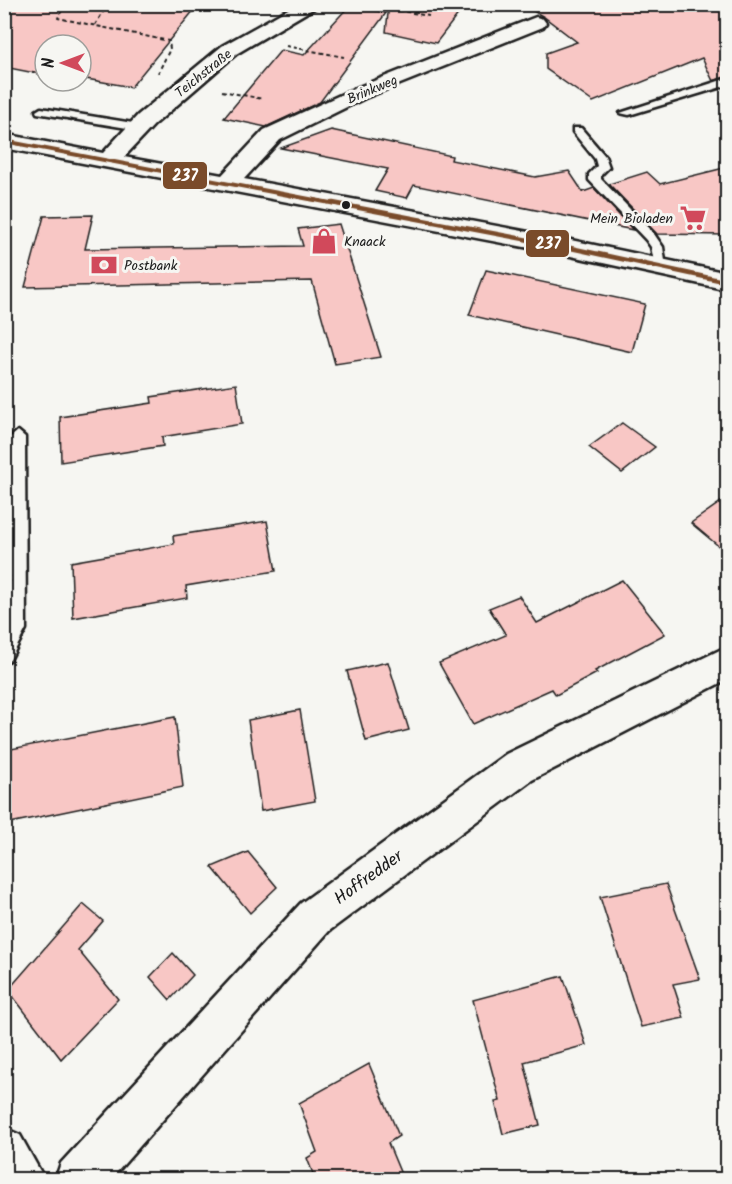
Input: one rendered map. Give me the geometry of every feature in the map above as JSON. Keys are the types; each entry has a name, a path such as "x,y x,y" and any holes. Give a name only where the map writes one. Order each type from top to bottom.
{"street":[{"name":"Teichstraße","path":"108,161 142,124 230,50 312,4"},
{"name":"Brinkweg","path":"226,184 272,135 358,94 536,23"},
{"path":"8,149 108,161 566,247 728,282"},
{"name":"Hoffredder","path":"78,1179 315,917 519,767 728,661"},
{"path":"4,1151 22,1179"}],"lane":[{"path":"625,113 728,81"},
{"path":"41,111 142,124"},
{"path":"577,130 601,158 603,166 595,174 596,180 650,237 657,247 660,268"},
{"path":"4,655 18,628 18,437"}],"path":[{"path":"65,4 58,18 169,41 167,57 144,99 142,124"},
{"path":"95,25 108,4"},
{"path":"364,4 429,16"},
{"path":"249,39 344,57"},
{"path":"189,84 263,99"}],"building":[{"path":"4,4 199,4 131,87 93,80 93,33 33,33 33,73 4,67"},
{"path":"389,4 466,4 436,43 386,32"},
{"path":"521,4 728,4 728,76 713,81 702,58 593,102 546,69 546,53 577,42 544,17"},
{"path":"350,5 386,13 320,102 266,127 224,118 281,50 304,55"},
{"path":"331,130 452,156 451,160 535,177 569,171 583,192 594,188 633,230 414,185 407,198 375,191 388,169 281,148"},
{"path":"728,167 728,235 657,234 609,184 647,172 660,184"},
{"path":"93,215 85,249 303,246 298,229 339,224 381,357 335,364 312,281 25,287 44,216"},
{"path":"486,270 645,304 632,352 469,315"},
{"path":"236,384 242,424 162,437 163,446 61,462 60,417 152,403 151,397"},
{"path":"622,423 655,447 622,473 589,447"},
{"path":"728,497 728,554 691,523"},
{"path":"267,521 276,571 186,586 187,598 73,618 71,562 174,544 173,536"},
{"path":"622,580 665,634 595,671 597,673 556,695 552,689 473,724 439,663 506,635 489,608 519,596 537,623"},
{"path":"388,662 409,730 366,741 347,671"},
{"path":"300,710 315,801 261,811 248,720"},
{"path":"175,717 183,787 10,823 11,749"},
{"path":"248,852 277,887 250,913 212,867"},
{"path":"666,884 700,979 673,984 684,1018 641,1027 600,897"},
{"path":"83,904 103,921 78,950 118,999 61,1059 8,990"},
{"path":"173,953 193,975 170,1000 150,977"},
{"path":"563,976 586,1045 524,1062 540,1125 503,1134 495,1102 500,1101 473,1000"},
{"path":"369,1064 399,1136 388,1143 403,1179 315,1179 307,1158 317,1152 299,1103"}],"transit line":[{"name":"237","path":"4,141 566,247 728,282"}],"place":[{"name":"Mein Bioladen","path":"693,218"},
{"name":"Knaack","path":"324,241"},
{"name":"Postbank","path":"104,265"}]}
